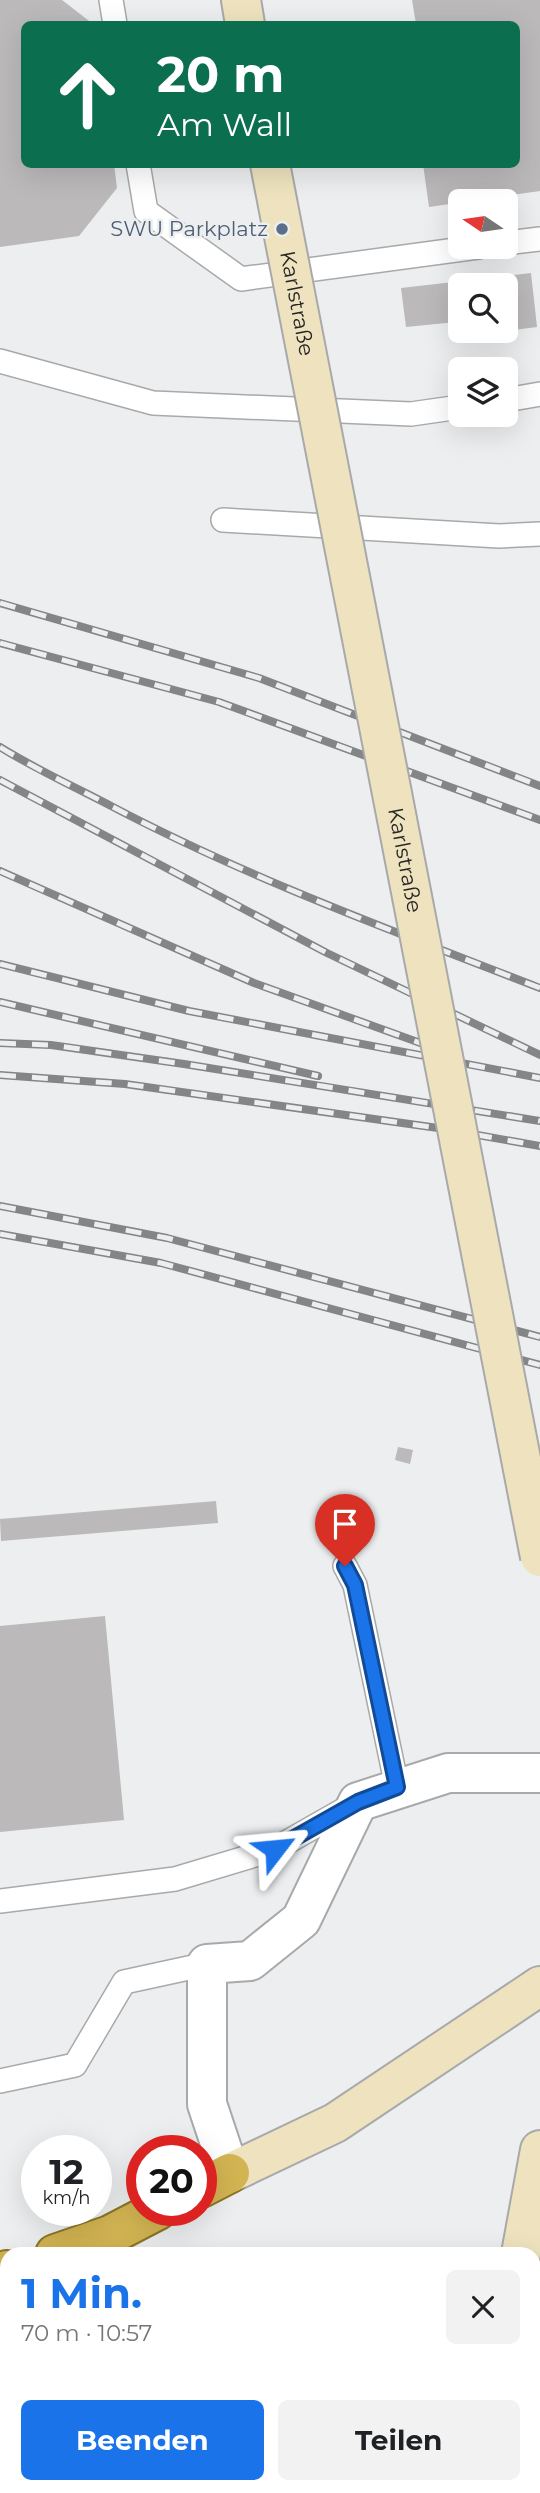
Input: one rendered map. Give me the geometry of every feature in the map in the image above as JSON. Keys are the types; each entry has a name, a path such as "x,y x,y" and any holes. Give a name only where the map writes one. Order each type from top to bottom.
{"highway":[{"path":"75,2247 127,2226"}],"main road":[{"path":"241,0 244,21"},
{"name":"Karlstraße","path":"271,168 540,1557"},
{"path":"217,2180 335,2123 540,1986"},
{"path":"522,2247 540,2150"}],"street":[{"path":"211,2135 207,2104 207,1965 250,1961 301,1920 358,1802 397,1787 448,1773 540,1773"}],"lane":[{"path":"111,0 115,21"},
{"path":"139,168 146,211 241,279 448,251"},
{"path":"518,242 540,239"},
{"path":"0,361 153,403 411,414 448,409"},
{"path":"518,398 540,394"},
{"path":"223,520 499,536 540,534"},
{"path":"345,1566 355,1585 397,1787"},
{"path":"0,1901 175,1879 275,1849 358,1802"},
{"path":"0,2081 75,2065 124,1982 207,1965"}],"building":[{"path":"0,0 62,0 89,21 21,21 21,168 114,168 117,188 79,236 0,247"},
{"path":"412,0 540,0 540,191 518,194 518,189 448,189 448,204 429,207 424,168 520,168 520,21 416,21"},
{"path":"531,273 537,327 518,329 518,274"},
{"path":"448,283 448,323 406,327 401,288"},
{"path":"398,1447 413,1450 410,1464 395,1460"},
{"path":"216,1501 218,1523 1,1541 0,1519"},
{"path":"105,1616 124,1820 0,1832 0,1626"}],"railway":[{"path":"0,603 259,678 540,786"},
{"path":"0,643 219,702 540,820"},
{"path":"0,747 217,858 324,904 540,988"},
{"path":"0,780 327,953 540,1055"},
{"path":"0,871 254,983 437,1049"},
{"path":"0,964 189,1011 540,1078"},
{"path":"0,1002 318,1076"},
{"path":"0,1043 51,1045 184,1064 540,1121"},
{"path":"0,1075 125,1084 438,1128 540,1146"},
{"path":"0,1206 167,1238 540,1337"},
{"path":"0,1234 161,1263 540,1365"}],"place":[{"name":"SWU Parkplatz","path":"282,229"}],"route":[{"path":"275,1849 358,1802 397,1787 355,1585 345,1566"}]}
